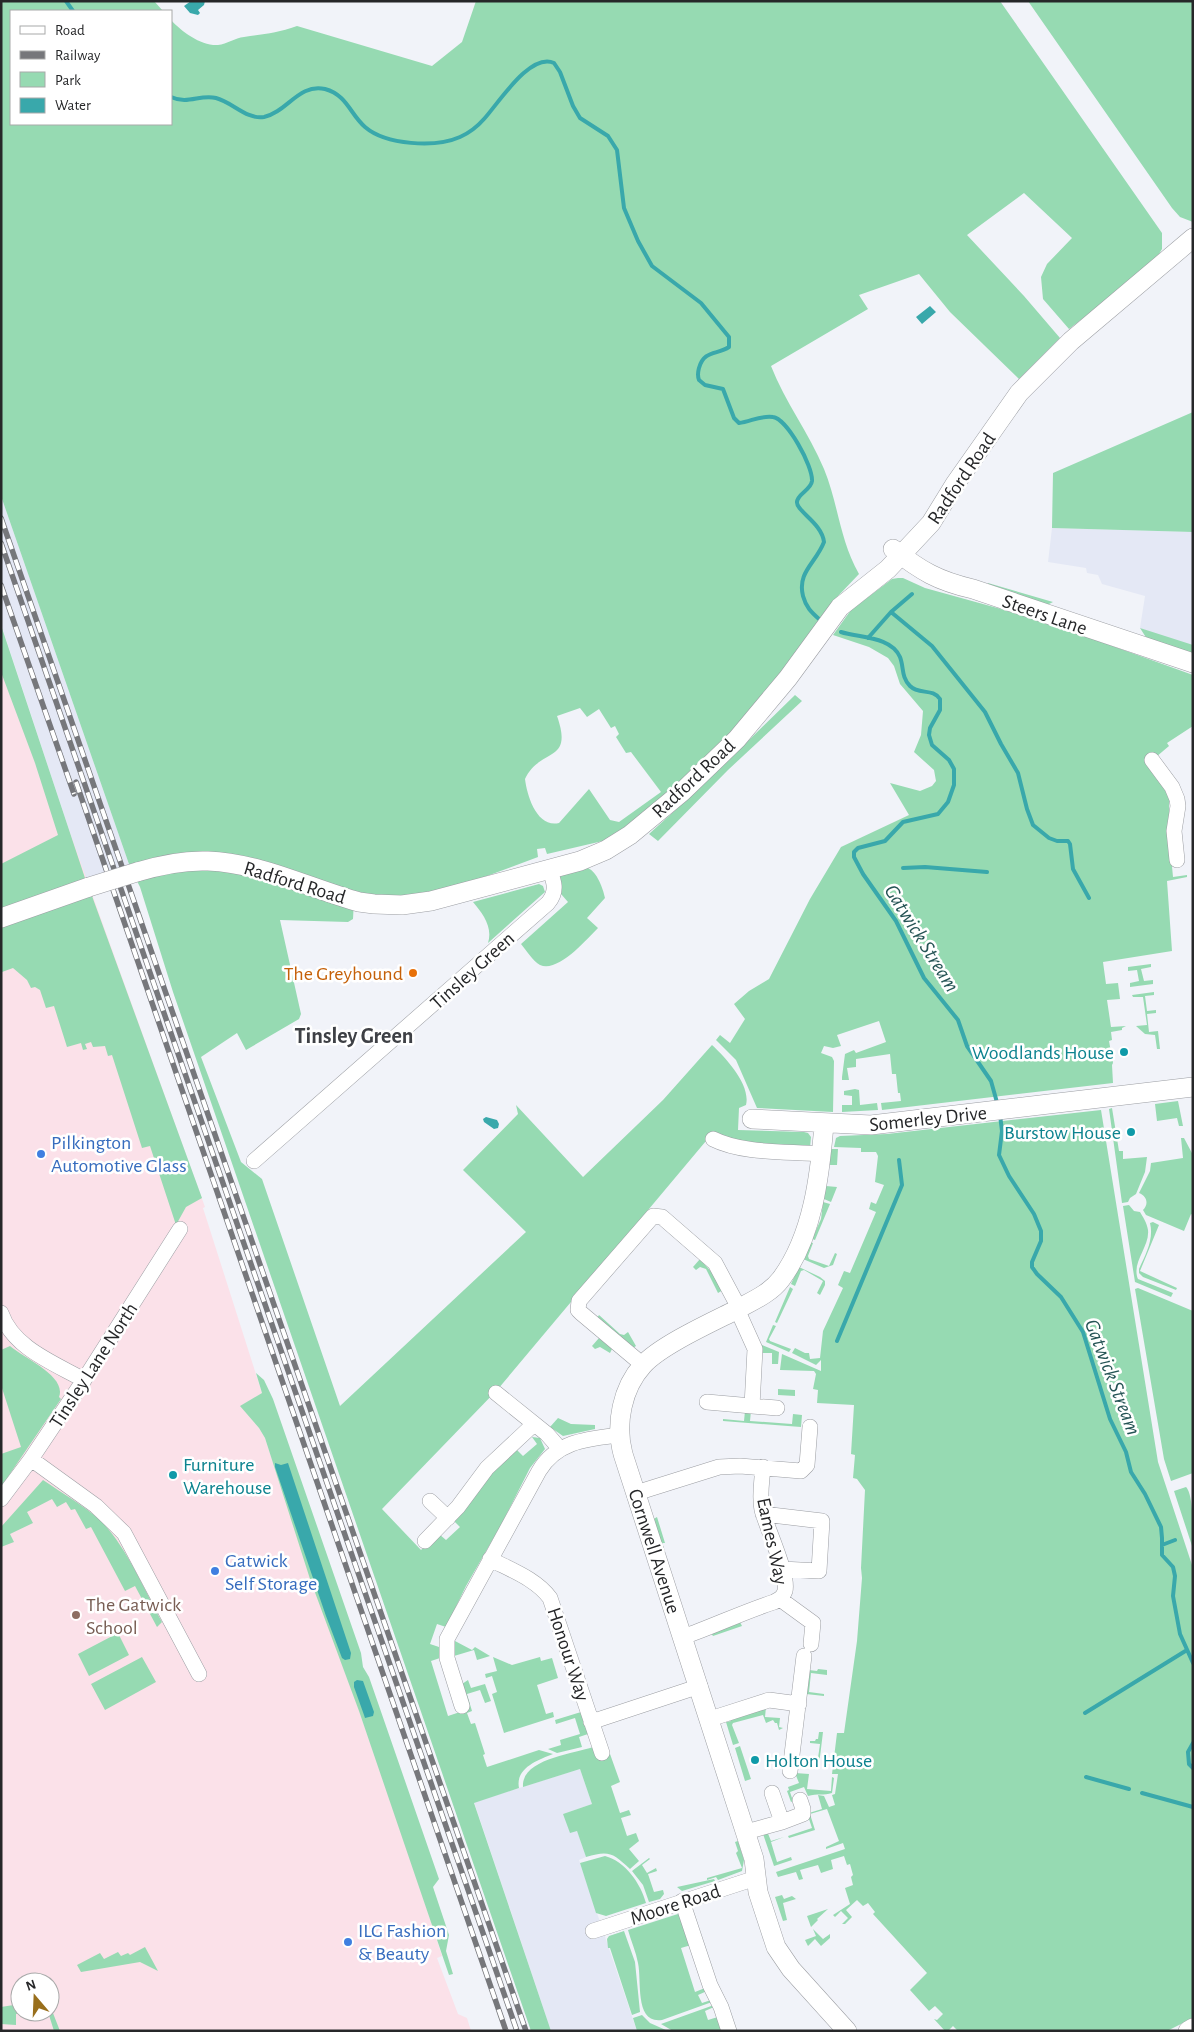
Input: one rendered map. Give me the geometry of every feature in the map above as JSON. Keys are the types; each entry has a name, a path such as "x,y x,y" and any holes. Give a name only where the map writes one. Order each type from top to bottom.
{"street":[{"name":"Radford Road","path":"1,918 88,887 177,862 218,861 254,869 359,902 402,905 438,899 580,861 606,850 630,835 682,792 740,735 766,706 845,603 884,573 902,547 940,511 959,479 1019,393 1071,341 1193,238"},
{"name":"Steers Lane","path":"902,547 925,573 953,584 973,589 1193,663"},
{"path":"1152,760 1185,806 1174,831 1177,860"},
{"name":"Tinsley Green","path":"254,1161 548,902 554,894 555,888 549,868"},
{"name":"Somerley Drive","path":"752,1119 871,1125 1193,1087"},
{"name":"Cornwell Avenue","path":"824,1124 811,1216 792,1260 775,1286 738,1309 659,1352 643,1364 626,1395 619,1435 746,1832 756,1865 758,1892 771,1935 783,1959 842,2029"},
{"path":"713,1139 730,1146 744,1148 821,1154"},
{"path":"643,1364 581,1313 578,1305 579,1301 653,1216 662,1217 715,1263 755,1349 752,1406"},
{"name":"Tinsley Lane North","path":"1,1499 31,1459 84,1380 180,1229"},
{"path":"1,1313 9,1331 22,1344 84,1380"},
{"path":"496,1393 554,1441 560,1449"},
{"path":"707,1402 777,1409"},
{"path":"426,1541 448,1518 487,1468 534,1424"},
{"name":"Eames Way","path":"636,1493 719,1467 763,1467 801,1471 808,1466 810,1427"},
{"path":"462,1706 447,1658 446,1645 490,1559 543,1464 560,1449 584,1440 619,1435"},
{"path":"31,1459 91,1502 113,1520 124,1533 199,1674"},
{"name":"Eames Way","path":"683,1637 709,1628 735,1615 780,1599 785,1590 782,1569 763,1514 761,1496 763,1467"},
{"path":"430,1501 448,1518"},
{"path":"763,1514 822,1521 819,1571 782,1569"},
{"name":"Honour Way","path":"490,1559 532,1581 550,1598 602,1753"},
{"path":"780,1599 813,1623 790,1772"},
{"name":"Honour Way","path":"591,1722 700,1686"},
{"path":"710,1719 769,1700 799,1704"},
{"path":"772,1793 782,1822"},
{"path":"746,1832 803,1814 800,1800"},
{"name":"Moore Road","path":"594,1931 756,1878"},
{"path":"682,1901 710,1985 721,2007 729,2031"},
{"path":"1188,2031 1193,2028"}],"shaded area":[{"path":"1,496 130,867 86,881 1,624"},
{"path":"1052,528 1193,532 1193,648 1140,628 1145,596 1102,584 1098,575 1087,573 1086,568 1048,562"},
{"path":"1,657 61,808 205,1207 203,1208 262,1393 241,1406 265,1438 312,1582 353,1693 417,1879 442,1956 437,1958 458,2014 467,2018 471,2031 1,2031"},
{"path":"580,1769 592,1804 563,1814 578,1833 586,1857 579,1860 637,2031 551,2031 474,1802"}],"green space":[{"path":"1,1 154,1 162,10 10,10 10,125 172,125 172,21 192,37 212,45 297,26 432,66 462,42 476,1 1000,1 1162,233 1162,249 1159,254 1126,285 1069,329 1043,299 1041,277 1047,264 1072,238 1024,193 967,235 1060,338 1019,379 950,312 919,274 859,295 868,309 771,366 824,469 847,548 859,574 838,596 815,633 718,748 664,797 618,834 607,840 547,854 545,848 537,849 538,857 468,883 418,898 354,900 353,919 348,922 280,920 301,1014 299,1019 246,1050 237,1033 201,1057 241,1162 262,1179 340,1406 526,1232 463,1170 518,1114 516,1105 583,1177 663,1100 712,1045 736,1072 745,1089 746,1105 739,1108 738,1130 804,1132 808,1133 811,1137 810,1148 751,1145 711,1135 498,1389 382,1509 421,1550 439,1534 446,1540 460,1527 453,1520 487,1475 517,1450 523,1456 537,1444 532,1437 540,1438 545,1449 530,1468 446,1627 437,1624 430,1644 439,1647 440,1658 431,1661 448,1716 469,1709 462,1684 468,1680 471,1688 485,1684 491,1701 485,1703 480,1690 467,1694 472,1711 467,1713 471,1724 475,1723 487,1767 539,1750 553,1754 535,1762 524,1770 519,1781 519,1788 474,1803 551,2031 531,2031 173,992 140,887 130,867 1,496","holes":["580,708 587,717 599,709 611,728 615,726 619,734 616,737 626,753 631,752 661,792 619,822 610,820 589,789 559,823 545,821 534,809 525,779 531,769 558,749 561,742 561,731 557,716"]},
{"path":"1028,1 1193,1 1193,222 1180,217 1172,208"},
{"path":"1193,412 1193,532 1052,528 1053,473"},
{"path":"903,578 925,588 1065,629 1193,675 1193,726 1167,743 1169,746 1156,757 1169,799 1169,835 1173,877 1187,875 1187,877 1167,881 1172,951 1103,962 1106,984 1118,983 1120,999 1107,1000 1111,1027 1126,1026 1122,1030 1111,1032 1112,1040 1109,1041 1113,1063 1113,1083 882,1110 881,1103 901,1101 896,1074 892,1074 890,1054 856,1059 856,1067 847,1068 849,1080 842,1080 845,1054 854,1050 856,1053 886,1042 879,1021 837,1035 841,1046 833,1048 824,1046 821,1053 832,1057 834,1061 833,1112 757,1108 736,1060 716,1040 720,1035 730,1043 745,1019 734,1004 749,991 769,979 810,899 841,847 909,815 890,783 920,791 932,786 936,781 934,770 914,752 921,735 923,711 900,684 894,666 888,658 869,647 833,635 851,610 892,579"},
{"path":"988,583 1053,602 1041,608 990,589"},
{"path":"1,625 86,881 1,911 1,864 58,835 35,763 1,672"},
{"path":"1140,628 1193,645 1193,657 1147,639"},
{"path":"795,695 802,701 728,770 658,841 649,834 701,787"},
{"path":"588,868 597,877 605,898 587,918 598,928 563,960 547,966 540,965 521,944 568,902 561,894 558,876"},
{"path":"539,884 543,886 545,892 488,943 488,926 473,902"},
{"path":"92,896 202,1198 186,1207 176,1225 150,1146 142,1148 112,1055 108,1056 105,1046 93,1047 91,1042 85,1044 87,1049 83,1050 81,1043 67,1047 54,1006 46,1008 40,990 35,987 31,988 27,980 13,968 2,972 1,975 1,927"},
{"path":"1151,964 1151,967 1141,969 1144,981 1153,980 1153,984 1130,987 1130,983 1139,981 1137,970 1128,971 1128,967"},
{"path":"1154,992 1154,995 1145,996 1147,1011 1156,1010 1156,1013 1147,1014 1149,1032 1158,1031 1160,1049 1157,1049 1155,1035 1145,1034 1136,1026 1147,1025 1143,997 1133,997 1132,995"},
{"path":"859,1090 860,1105 877,1103 878,1110 842,1112 842,1105 852,1105 852,1096 844,1095 844,1091"},
{"path":"1178,1101 1183,1126 1179,1126 1177,1118 1157,1121 1155,1104"},
{"path":"1112,1108 1119,1151 1123,1151 1123,1159 1147,1157 1145,1172 1136,1194 1128,1202 1122,1203 1109,1109"},
{"path":"1101,1110 1158,1462 1193,1568 1193,2018 1167,2031 958,2031 953,2026 948,2031 945,2031 934,2019 937,2020 943,2014 935,2006 929,2011 910,1990 927,1973 873,1914 875,1912 868,1903 863,1906 857,1900 846,1910 852,1917 845,1924 842,1924 848,1918 841,1911 835,1917 833,1915 850,1904 845,1888 853,1885 851,1877 853,1875 850,1864 847,1865 844,1856 831,1860 833,1869 821,1873 818,1865 800,1870 803,1879 799,1880 796,1872 778,1877 776,1872 845,1849 843,1843 826,1849 826,1847 839,1841 827,1809 810,1814 815,1830 789,1838 788,1836 812,1828 808,1816 809,1813 822,1809 818,1795 824,1796 829,1807 835,1805 832,1795 835,1794 838,1774 832,1774 837,1733 844,1733 857,1641 862,1578 865,1490 857,1479 853,1478 855,1455 851,1454 854,1405 817,1403 818,1390 813,1389 816,1374 814,1371 780,1370 782,1354 821,1371 821,1360 816,1365 792,1353 795,1348 809,1353 810,1359 820,1358 823,1331 843,1288 838,1285 844,1271 850,1273 876,1212 869,1209 871,1202 876,1204 884,1185 875,1182 878,1156 876,1152 861,1152 861,1148 834,1147 836,1138 840,1136 887,1134"},
{"path":"1181,1138 1184,1138 1193,1155 1193,1215 1191,1214 1184,1231 1146,1215 1143,1210 1146,1200 1139,1193 1150,1171 1151,1163 1183,1158"},
{"path":"829,1149 838,1149 837,1165 827,1165"},
{"path":"826,1186 837,1187 831,1202 824,1199"},
{"path":"823,1202 830,1204 815,1240 812,1239 821,1219"},
{"path":"1129,1205 1134,1211 1140,1212 1148,1230 1148,1236 1137,1267 1138,1279 1173,1293 1171,1297 1135,1282 1123,1206"},
{"path":"1153,1222 1159,1225 1140,1271 1177,1288 1176,1290 1143,1277 1139,1273 1150,1241 1150,1223"},
{"path":"810,1242 813,1243 808,1256 809,1259 829,1266 835,1253 837,1254 833,1265 824,1268 803,1259"},
{"path":"700,1259 715,1276 723,1290 718,1293 706,1269 700,1267 696,1270 693,1267"},
{"path":"799,1267 825,1281 820,1295 817,1293 823,1281 804,1270 801,1271 795,1286 791,1284"},
{"path":"790,1287 793,1289 777,1323 775,1322"},
{"path":"1138,1288 1193,1311 1193,1473 1171,1481 1164,1459 1135,1289"},
{"path":"599,1315 620,1334 624,1335 628,1332 636,1346 633,1348 597,1318"},
{"path":"773,1325 776,1326 769,1339 770,1341 791,1349 789,1352 766,1342"},
{"path":"599,1338 612,1349 610,1353 600,1347 595,1349 592,1346"},
{"path":"762,1345 779,1352 778,1364 772,1364 772,1353 762,1353"},
{"path":"10,1346 51,1375 60,1389 59,1397 61,1399 1,1487 1,1454 21,1447 1,1385 1,1350"},
{"path":"256,1373 264,1380 273,1399 361,1653 363,1667 369,1677 439,1879 433,1887 449,1935 446,1951 453,1974 449,1975 359,1711 310,1579 265,1438 240,1406 262,1393"},
{"path":"778,1389 795,1390 795,1396 778,1395"},
{"path":"745,1411 751,1411 750,1421 792,1424 793,1414 802,1415 801,1427 723,1421 723,1419 744,1421"},
{"path":"558,1418 571,1424 595,1425 595,1429 563,1436 550,1427"},
{"path":"43,1480 87,1509 109,1530 142,1582 162,1622 157,1627 135,1586 125,1591 91,1527 86,1529 75,1509 71,1510 66,1502 57,1507 52,1499 27,1512 33,1523 10,1534 14,1542 1,1547 1,1527"},
{"path":"1186,1487 1189,1491 1192,1506 1193,1549 1174,1491"},
{"path":"657,1517 665,1543 658,1543 652,1520"},
{"path":"739,1620 742,1626 713,1636 711,1633"},
{"path":"118,1633 129,1655 89,1676 78,1654"},
{"path":"455,1641 472,1650 475,1647 490,1656 477,1660 474,1650 454,1656 453,1648"},
{"path":"142,1657 156,1682 105,1710 91,1684"},
{"path":"493,1657 512,1665 540,1657 541,1661 552,1658 558,1678 537,1685 546,1714 553,1712 554,1717 504,1733 492,1694 497,1692 492,1676 486,1678 485,1674 497,1671"},
{"path":"818,1669 827,1670 827,1675 811,1673 809,1692 824,1694 824,1696 806,1694 809,1670 817,1671"},
{"path":"766,1707 765,1717 780,1718 779,1727 783,1728 779,1730 777,1723 773,1720 766,1723 763,1715 733,1723 732,1725 739,1743 733,1745 726,1722"},
{"path":"581,1712 588,1734 579,1737 582,1747 557,1753 548,1749 561,1745 560,1740 580,1734 575,1718 556,1724 555,1720"},
{"path":"819,1732 823,1732 819,1765 817,1765 820,1744 810,1743 810,1741 818,1739"},
{"path":"740,1746 751,1779 745,1781 735,1748"},
{"path":"593,1747 597,1758 610,1754 620,1782 611,1786 620,1813 629,1810 631,1815 621,1818 627,1836 636,1833 639,1841 629,1849 639,1861 630,1869 610,1854 586,1857 577,1831 570,1833 563,1814 592,1804 580,1769 523,1787 525,1778 530,1770 539,1764 562,1755"},
{"path":"795,1773 809,1774 807,1789 831,1791 832,1777 834,1778 832,1793 808,1796 804,1787 790,1792 793,1801 791,1802 787,1791 789,1790 788,1787 799,1783"},
{"path":"762,1831 767,1831 771,1841 784,1837 771,1842 777,1862 791,1857 792,1860 774,1866"},
{"path":"738,1841 744,1860 742,1871 718,1880 716,1877 707,1880 707,1878 742,1868 736,1853 738,1851 735,1842"},
{"path":"605,1856 619,1863 631,1874 640,1888 646,1903 606,1916 596,1913 580,1863"},
{"path":"649,1858 642,1865 647,1873 656,1868 657,1871 648,1874 654,1892 663,1890 664,1894 660,1899 649,1902 643,1885 632,1871"},
{"path":"714,1879 715,1881 682,1891 677,1887"},
{"path":"782,1895 784,1899 792,1896 796,1899 783,1903 787,1920 783,1921 775,1897"},
{"path":"828,1909 817,1919 811,1927 807,1916"},
{"path":"681,1913 691,1945 681,1948 695,1992 705,1988 707,1991 698,1995 702,2003 711,2000 712,2002 662,2020 653,2019 647,2015 643,2008 638,1963 628,1930"},
{"path":"813,1929 823,1939 830,1934 830,1938 821,1946 815,1939 808,1946 805,1940 816,1936"},
{"path":"624,1931 635,1962 640,2012 632,2015 610,1948 608,1948 607,1939 609,1936"},
{"path":"145,1947 158,1971 140,1962 81,1972 77,1965 100,1953 104,1959 118,1952 121,1956 128,1953 130,1955"},
{"path":"714,2005 714,2007 705,2011 708,2020 721,2016 725,2031 673,2031 661,2024"},
{"path":"10,2006 10,2022 16,2022 16,2025 1,2024 1,2007"},
{"path":"642,2015 650,2023 668,2031 637,2031 633,2018"},
{"path":"51,2022 57,2022 60,2031 54,2031"}],"water":[{"path":"191,1 205,1 204,5 198,10 200,13 198,15 190,13 184,6"},
{"path":"930,306 936,312 922,324 916,317"},
{"path":"486,1117 497,1120 498,1128 494,1129 484,1122 483,1119"},
{"path":"275,1463 281,1465 288,1463 351,1653 350,1659 345,1660 342,1658"},
{"path":"357,1680 363,1681 374,1712 373,1716 365,1718 354,1687 354,1682"}],"waterway":[{"name":"Gatwick Stream","path":"66,1 72,10"},
{"name":"Gatwick Stream","path":"172,97 183,100 205,97 216,98 252,116 264,117 280,110 308,90 316,88 325,89 343,100 360,122 374,133 398,141 438,143 460,137 476,127 515,81 535,65 545,62 554,63 560,72 573,106 580,118 608,136 617,150 624,208 638,241 652,266 701,303 729,337 729,347 711,354 701,362 698,372 699,380 705,385 723,389 734,418 739,423 764,417 773,417 779,420 792,434 804,455 812,481 797,502 798,506 819,529 824,542 805,574 802,588 807,606 819,619"},
{"path":"891,612 912,594"},
{"path":"868,638 891,612 932,646 985,712 1018,773 1033,825 1049,838 1057,841 1068,841 1070,844 1073,869 1089,898"},
{"name":"Gatwick Stream","path":"841,632 882,641 890,645 900,657 907,683 914,689 930,692 940,699 940,710 930,728 929,735 932,745 949,760 954,769 954,785 948,802 938,814 903,822 885,841 858,848 854,852 854,857 863,874 896,921 924,978 958,1020 967,1046 991,1081 998,1106"},
{"path":"903,868 925,867 987,872"},
{"name":"Gatwick Stream","path":"1000,1115 1002,1131 999,1155 1009,1176 1034,1214 1041,1231 1041,1241 1032,1262 1032,1267 1061,1297 1083,1332 1110,1419 1126,1452 1131,1472 1145,1494 1161,1527 1162,1555 1173,1567 1175,1576 1173,1596 1180,1634 1193,1663"},
{"path":"837,1341 902,1185 899,1160"},
{"path":"1162,1545 1175,1540"},
{"path":"1085,1713 1187,1650"},
{"name":"Gatwick Stream","path":"1193,1743 1188,1752 1189,1764 1193,1768"},
{"path":"1086,1777 1129,1789"},
{"path":"1142,1793 1193,1807"}],"railway":[{"path":"1,518 526,2031"},
{"path":"1,543 517,2031"},
{"path":"1,585 74,794"},
{"path":"76,782 506,2031"}],"place":[{"name":"The Greyhound","path":"413,973"},
{"name":"Woodlands House","path":"1124,1052"},
{"name":"Burstow House","path":"1131,1132"},
{"name":"Pilkington Automotive Glass","path":"41,1154"},
{"name":"Furniture Warehouse","path":"173,1475"},
{"name":"Gatwick Self Storage","path":"215,1571"},
{"name":"The Gatwick School","path":"76,1615"},
{"name":"Holton House","path":"755,1760"},
{"name":"ILG Fashion & Beauty","path":"348,1942"}],"district":[{"name":"Tinsley Green","path":"354,1035"}]}
